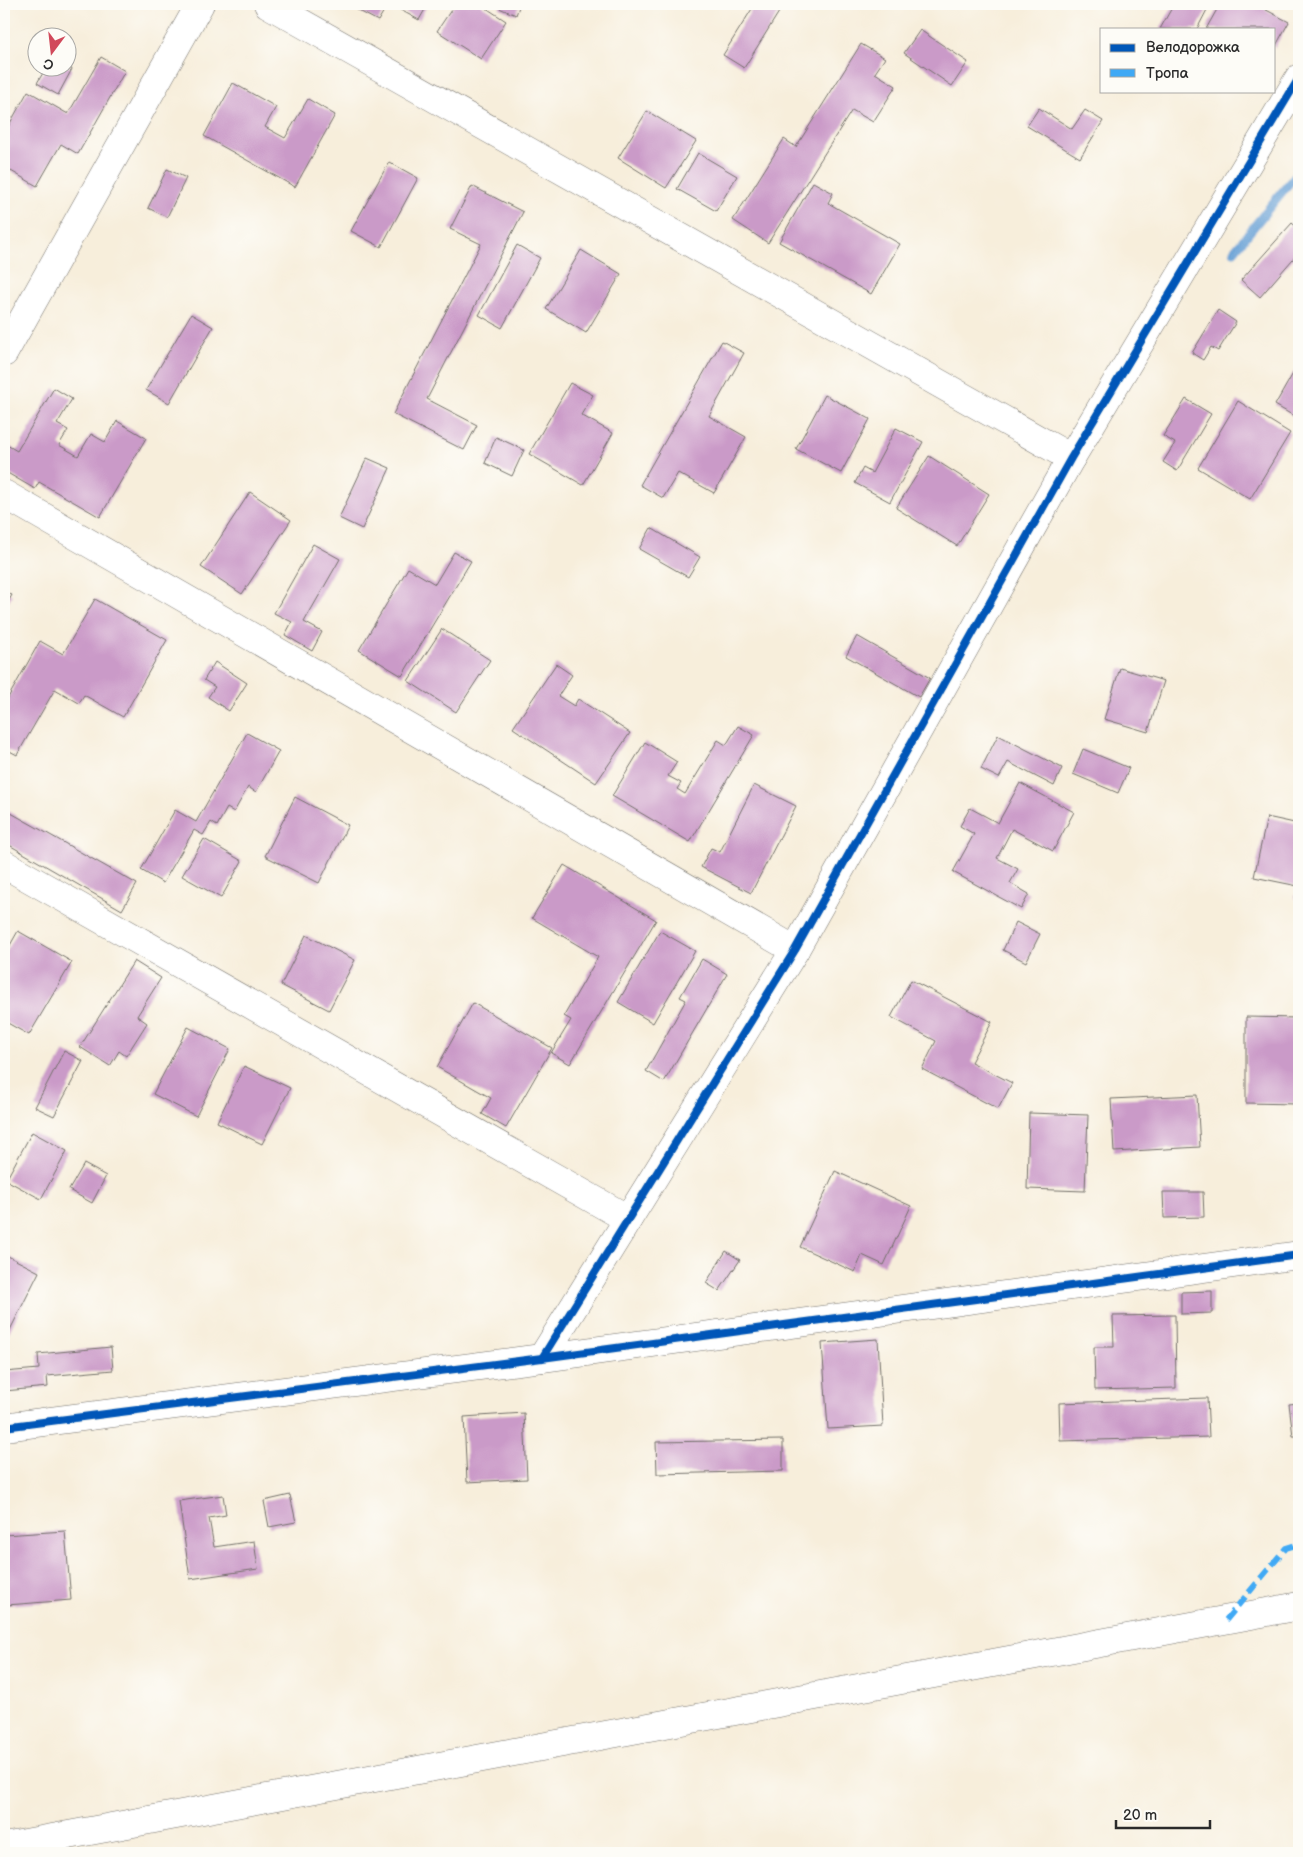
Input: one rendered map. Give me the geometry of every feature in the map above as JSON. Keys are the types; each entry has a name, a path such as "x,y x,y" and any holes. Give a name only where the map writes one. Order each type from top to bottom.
{"main road":[{"path":"268,4 1071,458"},
{"path":"4,353 198,5"},
{"path":"542,1358 795,950 1071,458 1299,78"},
{"path":"4,494 795,950"},
{"path":"4,864 628,1220"},
{"path":"4,1427 542,1358 1299,1255"},
{"path":"4,1847 1299,1606"}],"building":[{"path":"346,4 388,4 378,21"},
{"path":"397,4 428,4 419,20 395,7"},
{"path":"455,4 480,4 506,21 481,59 437,31"},
{"path":"501,4 520,4 516,15 499,8"},
{"path":"755,4 784,4 744,68 723,55"},
{"path":"1174,4 1210,4 1198,28 1161,28"},
{"path":"1220,4 1255,4 1289,22 1276,45 1276,28 1207,28"},
{"path":"920,30 968,62 952,86 904,53"},
{"path":"861,44 885,58 875,73 896,86 873,122 852,110 768,243 733,220 784,139 796,147"},
{"path":"101,57 125,71 78,154 61,144 37,186 4,167 4,134 28,91 68,114"},
{"path":"40,78 67,78 58,95 37,83"},
{"path":"233,83 276,107 265,127 285,138 308,99 335,115 295,187 204,136"},
{"path":"1039,108 1072,129 1085,110 1103,121 1080,158 1027,126"},
{"path":"647,111 696,141 666,188 618,158"},
{"path":"698,153 737,176 716,211 677,189"},
{"path":"389,162 418,178 381,247 351,231"},
{"path":"167,169 186,178 167,217 148,208"},
{"path":"813,182 833,193 828,203 900,244 871,294 779,242"},
{"path":"472,186 523,212 427,399 477,425 464,450 393,414 481,244 450,229"},
{"path":"1292,223 1299,229 1299,252 1260,297 1241,280"},
{"path":"517,245 540,258 502,328 479,315"},
{"path":"581,250 621,274 586,333 546,309"},
{"path":"1218,310 1236,322 1218,351 1211,347 1203,360 1192,353"},
{"path":"191,314 213,327 169,403 146,390"},
{"path":"722,341 744,353 709,416 746,437 714,493 678,473 663,498 640,485"},
{"path":"1299,363 1299,419 1275,405"},
{"path":"570,383 593,395 581,415 613,433 583,485 529,454"},
{"path":"54,388 72,399 57,424 68,430 59,445 78,456 91,434 105,442 117,421 146,438 100,517 39,482 35,489 4,471 4,450 7,445 17,451"},
{"path":"825,395 870,419 841,473 796,449"},
{"path":"1186,399 1211,414 1177,471 1163,462 1175,443 1163,436"},
{"path":"1238,401 1290,433 1250,499 1198,468"},
{"path":"896,428 923,442 890,502 855,483 863,468 872,473"},
{"path":"496,437 524,450 512,476 485,463"},
{"path":"929,456 989,494 957,546 896,508"},
{"path":"367,458 390,468 362,529 339,518"},
{"path":"250,492 291,520 242,594 201,567"},
{"path":"651,528 700,557 688,577 639,549"},
{"path":"313,544 340,559 304,622 322,632 312,651 285,635 292,622 274,613"},
{"path":"454,552 471,561 402,676 359,650 408,568 435,584"},
{"path":"4,591 12,595 4,609"},
{"path":"95,599 167,640 123,717 84,695 79,703 55,689 17,755 6,749 4,753 4,705 40,641 63,654"},
{"path":"442,629 490,660 456,712 408,681"},
{"path":"857,636 930,678 919,697 846,656"},
{"path":"215,662 247,683 229,711 208,697 215,687 204,680"},
{"path":"556,664 572,675 558,696 574,706 578,699 630,733 596,783 513,728"},
{"path":"1120,668 1164,681 1148,732 1104,719"},
{"path":"738,726 754,735 690,842 612,796 645,742 677,762 668,776 681,783 677,789 685,794 718,740 726,745"},
{"path":"247,733 279,751 256,792 248,787 234,812 227,808 217,826 211,822 203,835 194,830 163,883 141,870 175,810 196,822"},
{"path":"998,735 1062,768 1054,786 1008,762 999,778 981,769"},
{"path":"1083,749 1129,768 1118,793 1073,774"},
{"path":"1020,783 1074,812 1053,851 1012,829 997,858 1018,869 1010,883 1029,894 1021,909 953,872 974,834 960,826 970,808 998,823"},
{"path":"754,785 796,806 751,893 701,867 711,848 720,852"},
{"path":"295,797 348,825 319,883 265,856"},
{"path":"4,809 137,884 122,910 4,842"},
{"path":"1267,817 1299,824 1299,899 1295,898 1298,886 1254,877"},
{"path":"204,839 242,861 221,898 182,876"},
{"path":"564,865 656,920 570,1064 551,1053 571,1020 564,1016 598,957 532,918"},
{"path":"1016,922 1040,934 1026,962 1003,950"},
{"path":"18,931 72,962 29,1035 4,1021 4,956"},
{"path":"660,931 695,951 653,1023 618,1002"},
{"path":"306,935 355,960 329,1010 281,985"},
{"path":"702,959 727,974 664,1082 646,1071 686,1000 680,997"},
{"path":"134,961 161,978 137,1016 147,1023 126,1056 119,1051 110,1066 80,1047"},
{"path":"911,980 992,1022 971,1062 1012,1083 998,1109 922,1069 936,1041 891,1017"},
{"path":"473,1003 552,1048 506,1128 482,1114 491,1098 437,1067"},
{"path":"1246,1017 1298,1018 1297,1104 1246,1103"},
{"path":"188,1027 230,1049 196,1116 153,1094"},
{"path":"64,1051 83,1061 54,1116 35,1107"},
{"path":"244,1066 290,1088 262,1144 217,1122"},
{"path":"1197,1095 1200,1147 1114,1152 1111,1099"},
{"path":"1029,1113 1088,1115 1085,1191 1027,1189"},
{"path":"32,1132 67,1151 41,1199 6,1180"},
{"path":"84,1164 106,1176 92,1203 69,1190"},
{"path":"835,1171 911,1206 884,1265 862,1255 855,1272 800,1247"},
{"path":"1163,1192 1203,1192 1204,1217 1164,1218"},
{"path":"726,1251 740,1260 719,1291 706,1283"},
{"path":"4,1254 39,1272 4,1342"},
{"path":"1212,1291 1212,1313 1181,1314 1181,1292"},
{"path":"1175,1315 1176,1388 1095,1390 1094,1347 1114,1347 1113,1316"},
{"path":"878,1339 883,1426 828,1429 822,1343"},
{"path":"111,1347 113,1370 47,1376 48,1387 4,1391 4,1372 39,1369 38,1354"},
{"path":"1207,1398 1209,1437 1060,1441 1059,1403"},
{"path":"1299,1403 1299,1436 1293,1436 1289,1404"},
{"path":"524,1413 527,1479 467,1482 464,1417"},
{"path":"783,1440 783,1471 657,1474 656,1442"},
{"path":"1296,1462 1299,1462 1299,1483 1298,1483"},
{"path":"223,1495 226,1515 209,1518 214,1547 254,1541 258,1569 190,1579 179,1501"},
{"path":"290,1495 296,1522 269,1527 264,1501"},
{"path":"65,1531 71,1600 7,1605 4,1535"}],"waterway":[{"path":"1234,251 1299,171"}],"marked path":[{"path":"1226,1620 1286,1548 1299,1544"}],"cycle path":[{"path":"542,1358 795,950 1071,458 1299,78"},
{"path":"4,1427 542,1358 1299,1255"}]}
